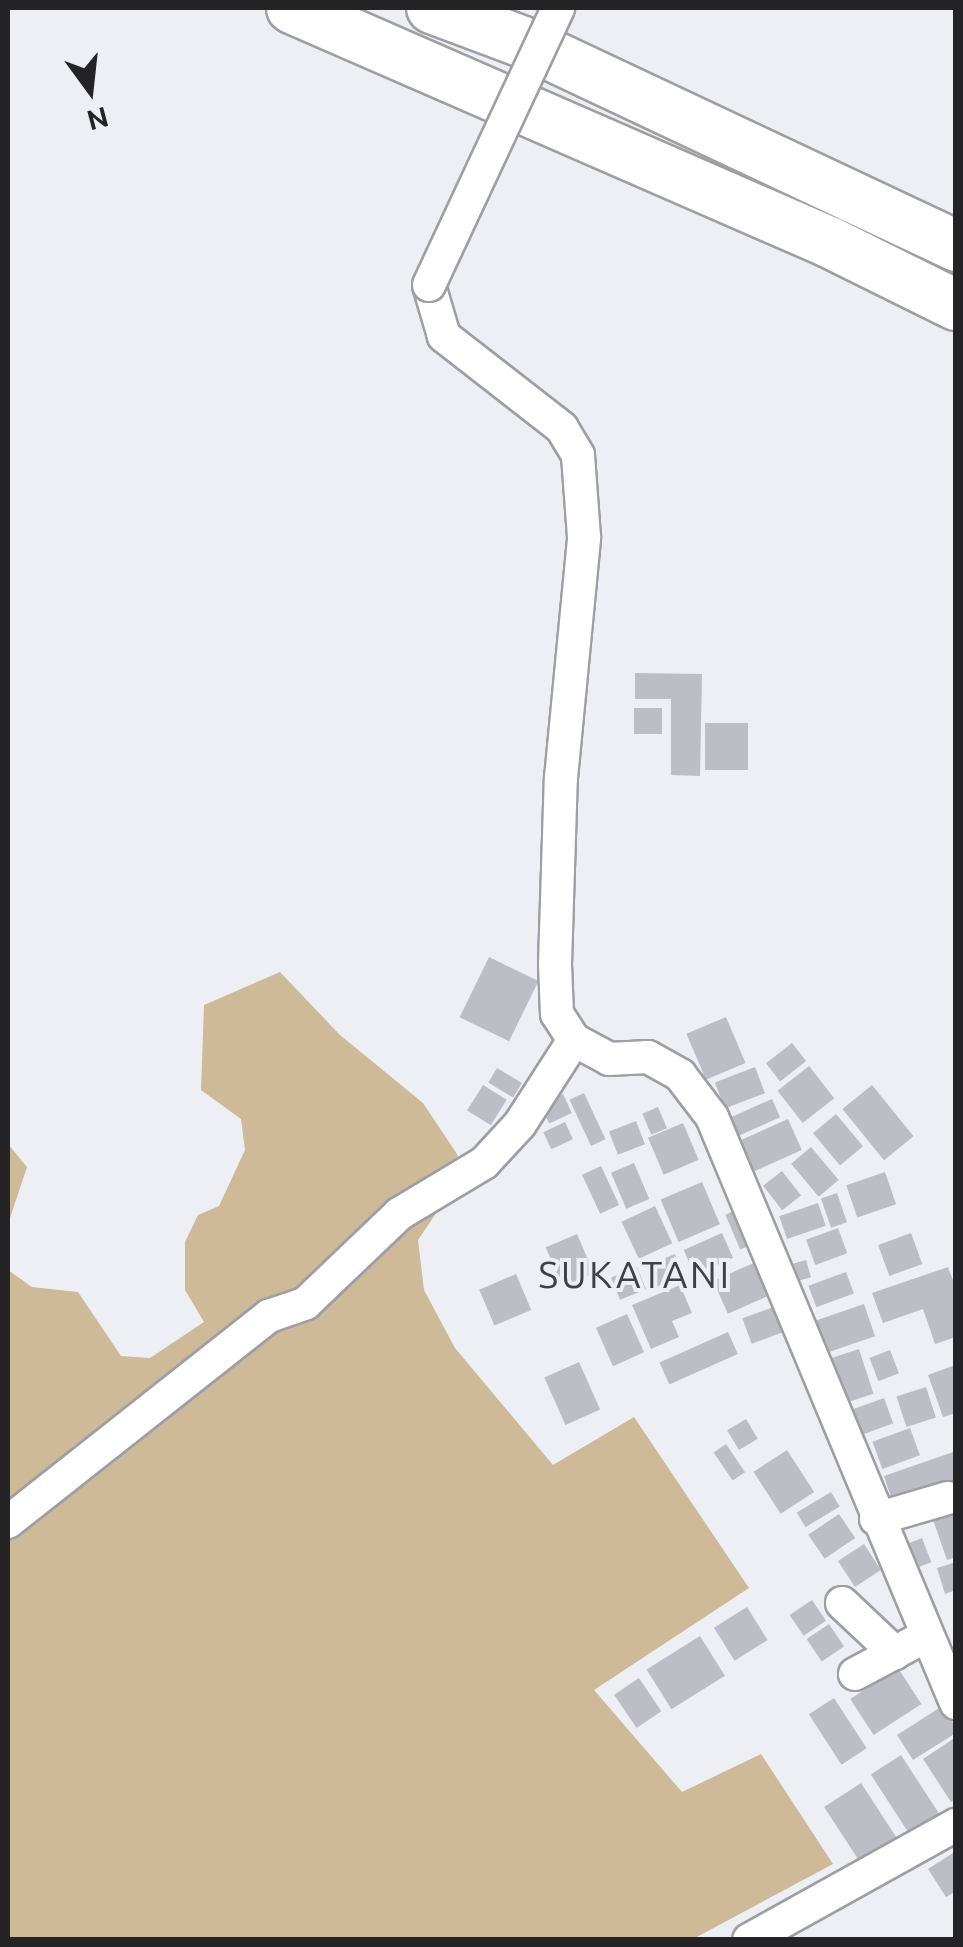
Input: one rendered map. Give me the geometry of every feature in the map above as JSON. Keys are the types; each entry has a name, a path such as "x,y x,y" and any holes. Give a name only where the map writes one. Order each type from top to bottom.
{"highway":[{"path":"292,8 829,242 956,304"},
{"path":"432,8 523,42 956,246"}],"street":[{"path":"558,8 430,285 444,336 562,428 578,455 584,537 562,778 555,946 557,1014 574,1040 609,1059 648,1057 680,1075 712,1117 924,1637 956,1703"},
{"path":"8,1522 269,1316 306,1303 399,1214 484,1163 520,1124 574,1040"},
{"path":"876,1519 948,1498"},
{"path":"842,1603 895,1653"},
{"path":"855,1674 924,1637"},
{"path":"748,1940 956,1825"}],"shaded area":[{"path":"280,972 340,1035 423,1103 457,1154 467,1187 437,1212 418,1240 424,1290 455,1348 553,1465 634,1417 749,1588 594,1690 682,1792 761,1754 833,1864 693,1939 8,1939 8,1270 32,1287 78,1292 121,1356 150,1358 204,1322 185,1290 185,1242 198,1215 219,1206 245,1150 241,1119 201,1090 204,1005"},
{"path":"8,1144 27,1167 8,1224"}],"building":[{"path":"635,673 702,674 700,776 671,775 671,699 635,699"},
{"path":"634,708 662,708 662,734 634,734"},
{"path":"705,723 748,723 748,770 705,770"},
{"path":"489,957 538,981 509,1041 460,1017"},
{"path":"726,1017 746,1063 706,1080 686,1034"},
{"path":"792,1043 806,1061 780,1081 766,1063"},
{"path":"809,1066 834,1098 803,1123 777,1091"},
{"path":"755,1067 765,1093 725,1109 715,1082"},
{"path":"497,1068 522,1083 513,1098 488,1083"},
{"path":"483,1085 507,1100 491,1125 467,1110"},
{"path":"872,1085 914,1136 884,1160 842,1109"},
{"path":"584,1093 606,1139 591,1146 569,1100"},
{"path":"563,1094 572,1113 549,1124 540,1105"},
{"path":"772,1099 780,1117 736,1137 728,1119"},
{"path":"658,1107 667,1128 651,1135 642,1114"},
{"path":"836,1114 863,1146 840,1165 813,1133"},
{"path":"788,1119 802,1150 750,1173 736,1142"},
{"path":"636,1121 645,1144 618,1155 609,1131"},
{"path":"565,1122 573,1139 551,1149 543,1132"},
{"path":"683,1123 699,1160 664,1175 648,1138"},
{"path":"811,1147 839,1180 819,1197 791,1164"},
{"path":"634,1163 649,1199 626,1209 611,1173"},
{"path":"601,1166 619,1205 600,1214 582,1175"},
{"path":"782,1171 801,1195 782,1210 763,1186"},
{"path":"885,1172 896,1204 857,1217 846,1185"},
{"path":"702,1182 720,1224 679,1242 661,1200"},
{"path":"837,1193 847,1222 831,1228 821,1199"},
{"path":"818,1203 826,1226 787,1239 779,1216"},
{"path":"655,1206 672,1243 639,1259 621,1222"},
{"path":"741,1208 756,1243 740,1250 725,1215"},
{"path":"838,1228 847,1253 815,1265 806,1240"},
{"path":"722,1233 733,1258 695,1275 684,1250"},
{"path":"911,1233 922,1264 889,1276 878,1245"},
{"path":"577,1234 594,1274 563,1287 546,1247"},
{"path":"675,1254 684,1275 656,1287 647,1266"},
{"path":"806,1260 811,1277 791,1283 786,1266"},
{"path":"758,1261 773,1294 728,1314 713,1281"},
{"path":"637,1267 646,1289 620,1300 611,1277"},
{"path":"948,1267 956,1288 956,1337 935,1344 923,1309 883,1323 872,1293"},
{"path":"846,1272 854,1294 816,1307 808,1286"},
{"path":"516,1274 531,1310 494,1326 479,1290"},
{"path":"680,1285 692,1313 672,1321 679,1337 651,1349 632,1305"},
{"path":"864,1304 875,1336 824,1354 813,1322"},
{"path":"779,1305 788,1330 752,1344 742,1318"},
{"path":"627,1314 644,1352 613,1366 596,1328"},
{"path":"728,1332 738,1354 669,1384 659,1363"},
{"path":"859,1349 874,1394 841,1404 827,1360"},
{"path":"890,1350 899,1373 878,1381 869,1358"},
{"path":"579,1362 600,1410 565,1425 544,1377"},
{"path":"955,1365 956,1413 943,1417 928,1375"},
{"path":"926,1387 936,1417 906,1427 897,1397"},
{"path":"884,1398 893,1423 855,1437 845,1412"},
{"path":"746,1419 758,1439 739,1450 727,1430"},
{"path":"910,1428 920,1455 882,1469 872,1442"},
{"path":"726,1444 745,1472 733,1481 714,1452"},
{"path":"787,1450 814,1492 781,1514 753,1472"},
{"path":"956,1451 956,1484 894,1506 884,1476"},
{"path":"831,1492 840,1507 805,1527 797,1513"},
{"path":"956,1509 956,1557 947,1560 932,1517"},
{"path":"839,1514 855,1538 825,1559 808,1535"},
{"path":"922,1538 931,1562 908,1571 899,1547"},
{"path":"864,1544 881,1570 855,1587 838,1561"},
{"path":"956,1562 956,1590 945,1594 937,1568"},
{"path":"812,1600 826,1621 804,1636 790,1615"},
{"path":"747,1607 768,1640 735,1661 714,1628"},
{"path":"829,1624 844,1646 822,1661 807,1639"},
{"path":"700,1636 725,1676 671,1709 647,1669"},
{"path":"898,1668 921,1704 874,1735 850,1699"},
{"path":"639,1678 661,1711 636,1728 614,1695"},
{"path":"834,1698 867,1748 842,1765 809,1714"},
{"path":"947,1703 956,1733 913,1760 897,1735"},
{"path":"956,1737 956,1799 951,1802 923,1759"},
{"path":"901,1755 942,1819 912,1838 871,1775"},
{"path":"861,1783 899,1841 862,1865 824,1807"},
{"path":"956,1851 956,1891 946,1897 928,1869"}],"district":[{"name":"SUKATANI","path":"635,1275"}]}
